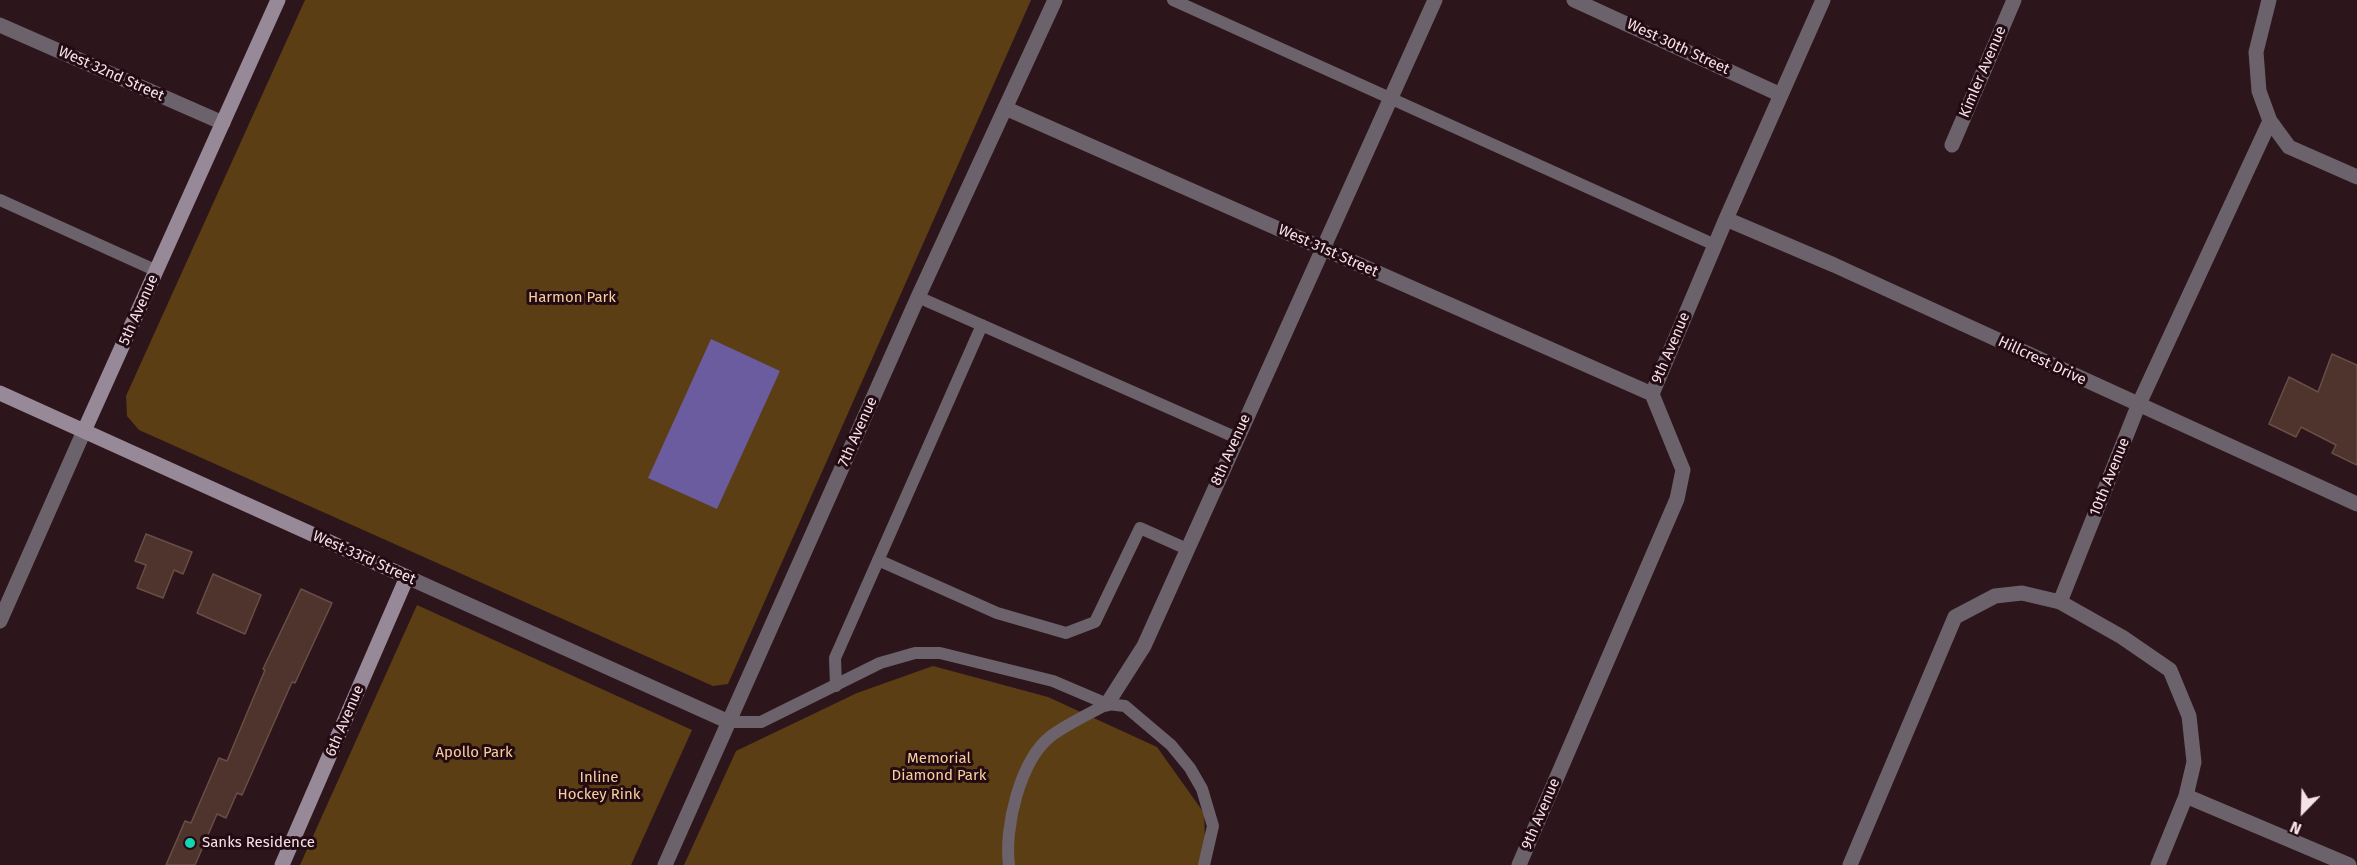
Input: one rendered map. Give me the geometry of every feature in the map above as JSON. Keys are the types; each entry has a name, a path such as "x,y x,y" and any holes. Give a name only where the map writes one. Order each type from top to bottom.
{"street":[{"name":"5th Avenue","path":"0,621 278,0"},
{"name":"7th Avenue","path":"665,865 918,297 1055,0"},
{"name":"8th Avenue","path":"1107,704 1144,646 1435,0"},
{"name":"West 30th Street","path":"1574,0 1781,95"},
{"name":"9th Avenue","path":"1519,865 1677,499 1683,470 1652,394 1823,0"},
{"name":"Kimler Avenue","path":"1952,145 2014,0"},
{"path":"2269,0 2256,52 2259,91 2270,121 2289,147 2357,177"},
{"name":"West 32nd Street","path":"0,25 223,123"},
{"name":"West 31st Street","path":"1005,108 1652,394"},
{"name":"10th Avenue","path":"2060,602 2138,406 2270,121"},
{"name":"Hillcrest Drive","path":"1726,219 1834,265 2138,406 2357,504"},
{"name":"West 33rd Street","path":"0,393 729,722"},
{"name":"6th Avenue","path":"282,865 407,577"},
{"path":"1850,865 1955,617 1995,596 2022,593 2060,602 2122,637 2170,670 2189,716 2194,762 2186,796 2158,865"},
{"path":"2186,796 2349,865"}],"lane":[{"path":"1173,0 1715,246"},
{"path":"0,200 157,271"},
{"path":"918,297 1237,438"},
{"path":"836,686 835,658 982,325"},
{"path":"878,560 997,613 1066,633 1095,622 1140,528 1187,549"},
{"path":"729,722 761,722 889,660 915,652 940,653 1053,681 1107,704 1125,706 1171,745 1190,768 1202,789 1213,826 1204,865"},
{"path":"1009,865 1010,817 1026,768 1049,737 1107,704"}],"green space":[{"name":"Harmon Park","path":"305,0 1031,0 728,684 713,686 139,430 127,416 126,396"},
{"name":"Apollo Park","path":"417,605 692,730 631,865 300,865"},
{"name":"Memorial Diamond Park","path":"933,666 1048,697 1157,747 1204,813 1206,865 684,865 736,751 857,693"}],"shaded area":[{"path":"711,339 780,371 717,509 648,478"}],"building":[{"path":"2332,354 2357,365 2357,465 2332,453 2336,445 2301,427 2296,437 2269,424 2289,377 2318,392"},
{"path":"146,534 192,552 183,574 174,570 163,598 137,588 146,565 135,561"},
{"path":"213,574 261,595 245,634 197,613"},
{"path":"301,589 332,603 295,683 292,682 242,795 237,793 226,818 217,814 195,865 166,865 185,821 191,823 219,758 227,761 265,670 263,669"}],"place":[{"name":"Sanks Residence","path":"190,843"}],"park label":[{"name":"Inline Hockey Rink","path":"599,786"}]}
